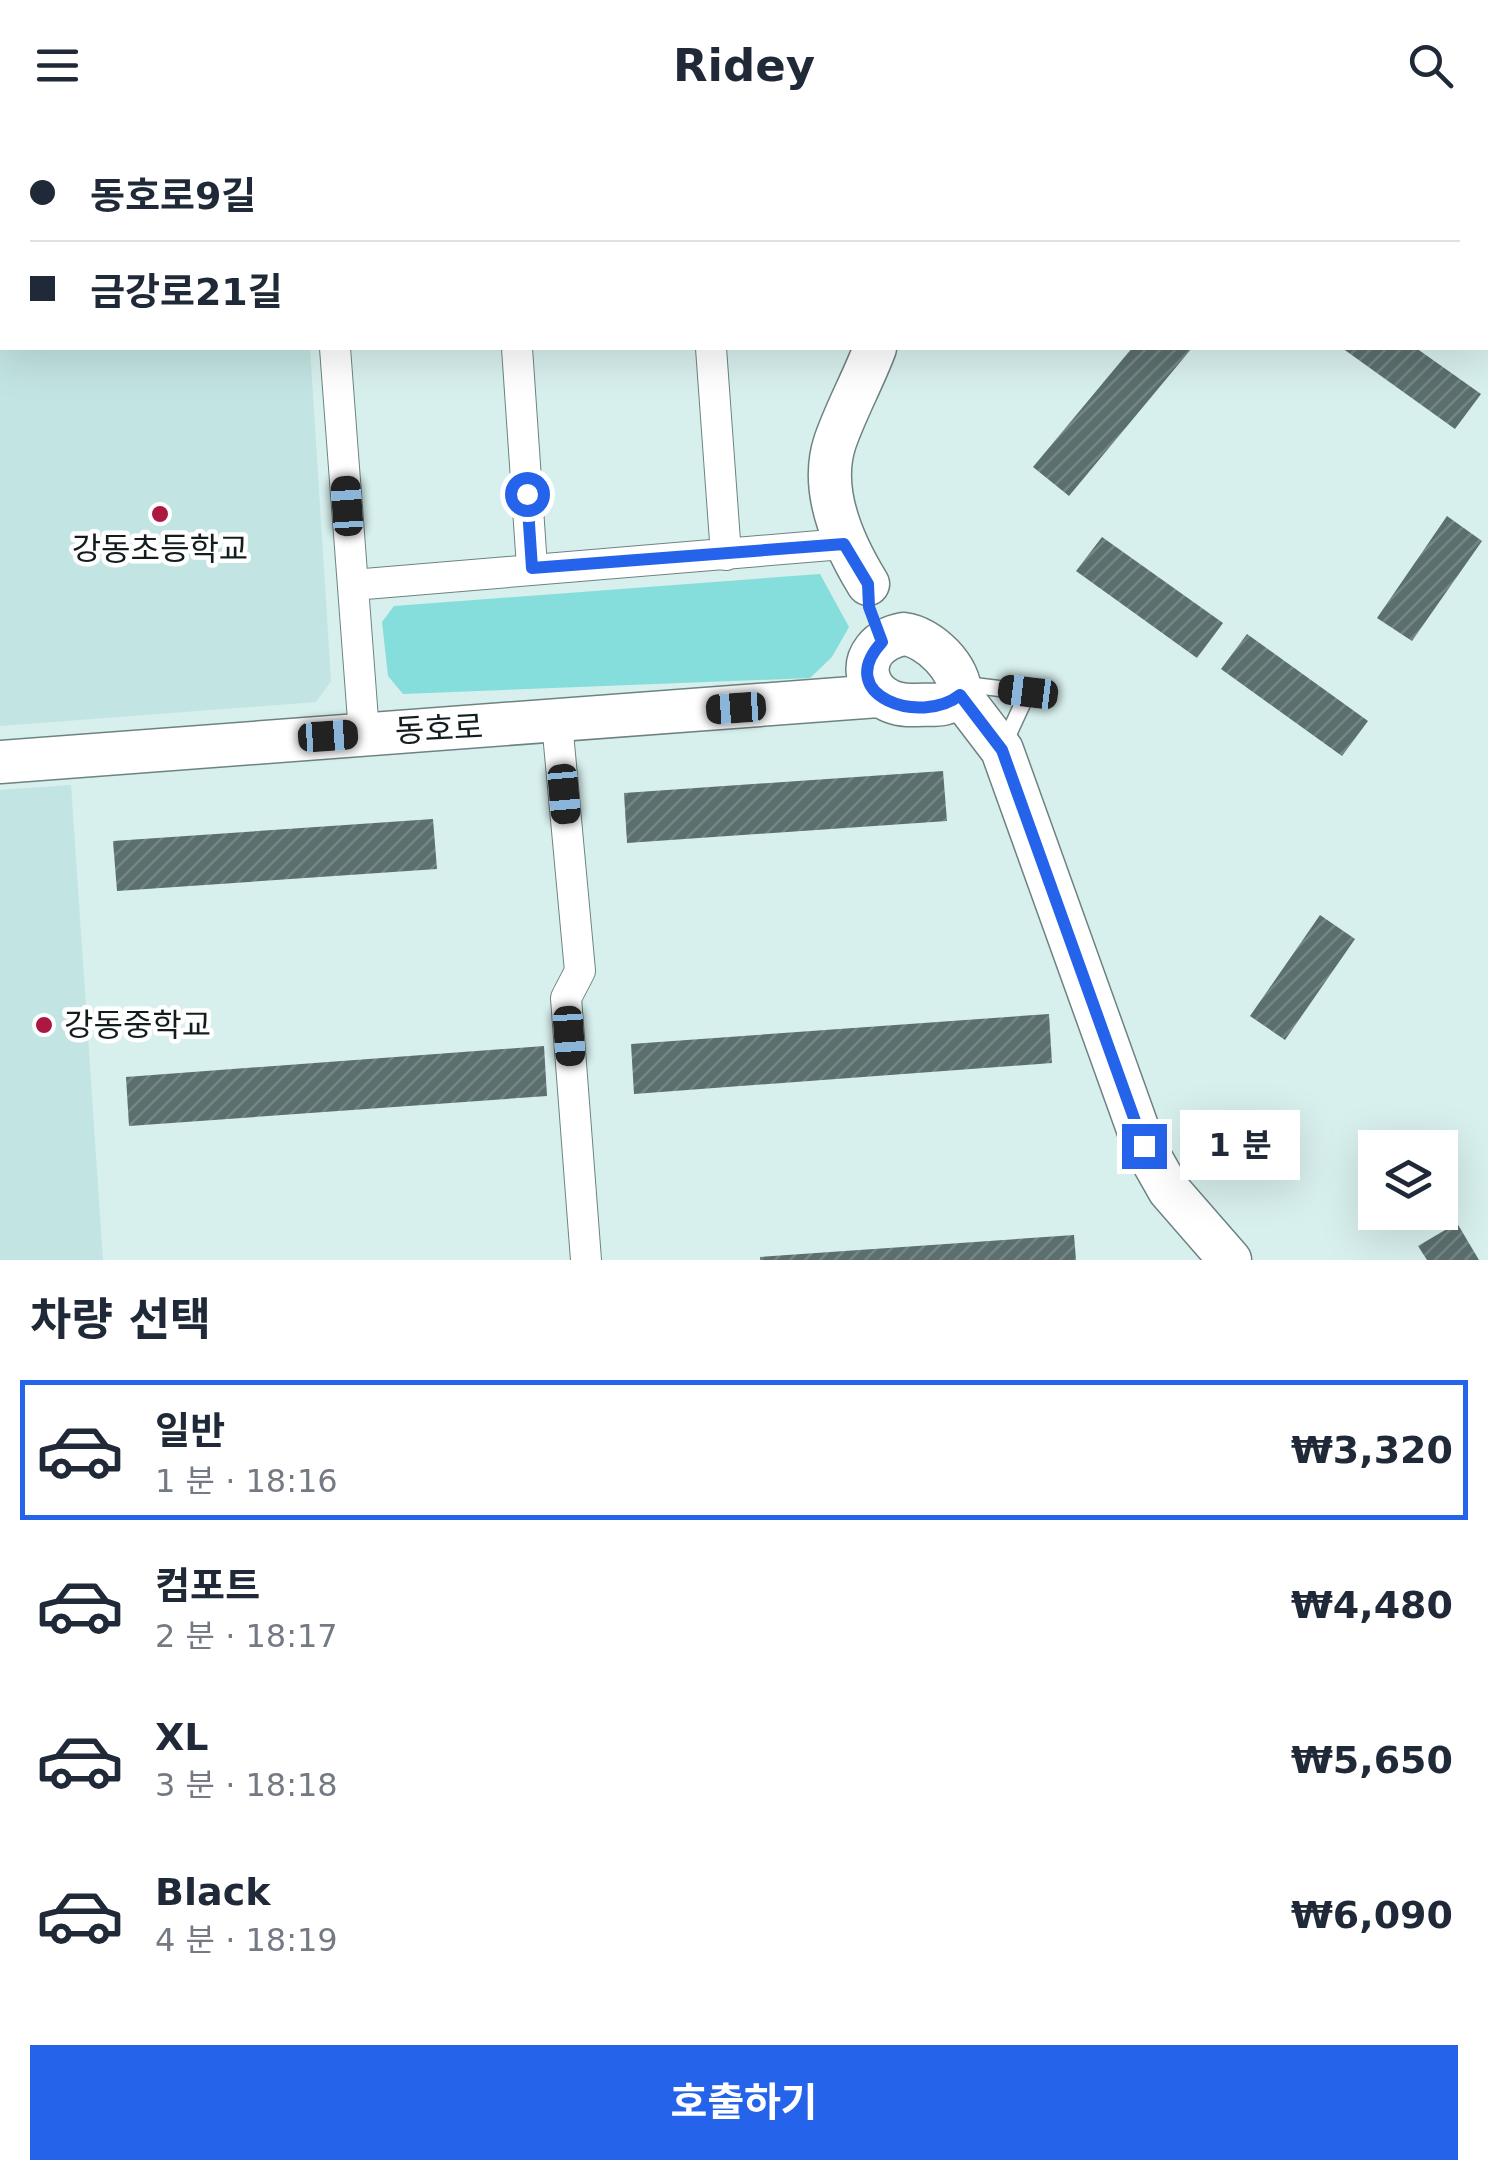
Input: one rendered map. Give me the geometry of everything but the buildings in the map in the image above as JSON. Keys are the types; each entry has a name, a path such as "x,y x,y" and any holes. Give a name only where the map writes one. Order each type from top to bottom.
{"street":[{"path":"336,350 364,734"},
{"path":"517,350 532,568"},
{"path":"712,350 726,555"},
{"path":"874,350 834,446 831,475 844,544 868,584 893,596 899,639"},
{"path":"353,585 844,544"},
{"path":"961,689 939,707 901,707 878,696 871,686 868,662 899,639 927,641 961,689 1002,750 1144,1146 1168,1190 1230,1260"},
{"name":"동호로","path":"0,762 878,696"},
{"path":"558,722 580,971 566,998 586,1260"}],"shaded area":[{"name":"강동초등학교","path":"0,350 310,350 331,681 316,702 0,726"},
{"path":"820,574 849,627 832,657 810,678 403,694 388,676 382,622 394,606"},
{"name":"강동중학교","path":"71,785 103,1260 0,1260 0,790"}],"place":[{"name":"강동초등학교","path":"160,514"},
{"name":"강동중학교","path":"44,1025"}],"route":[{"path":"527,494 532,568 844,544 868,584 869,607 882,642 868,662 871,686 878,696 901,707 939,707 960,695 986,724 1002,750 1144,1146"}]}
